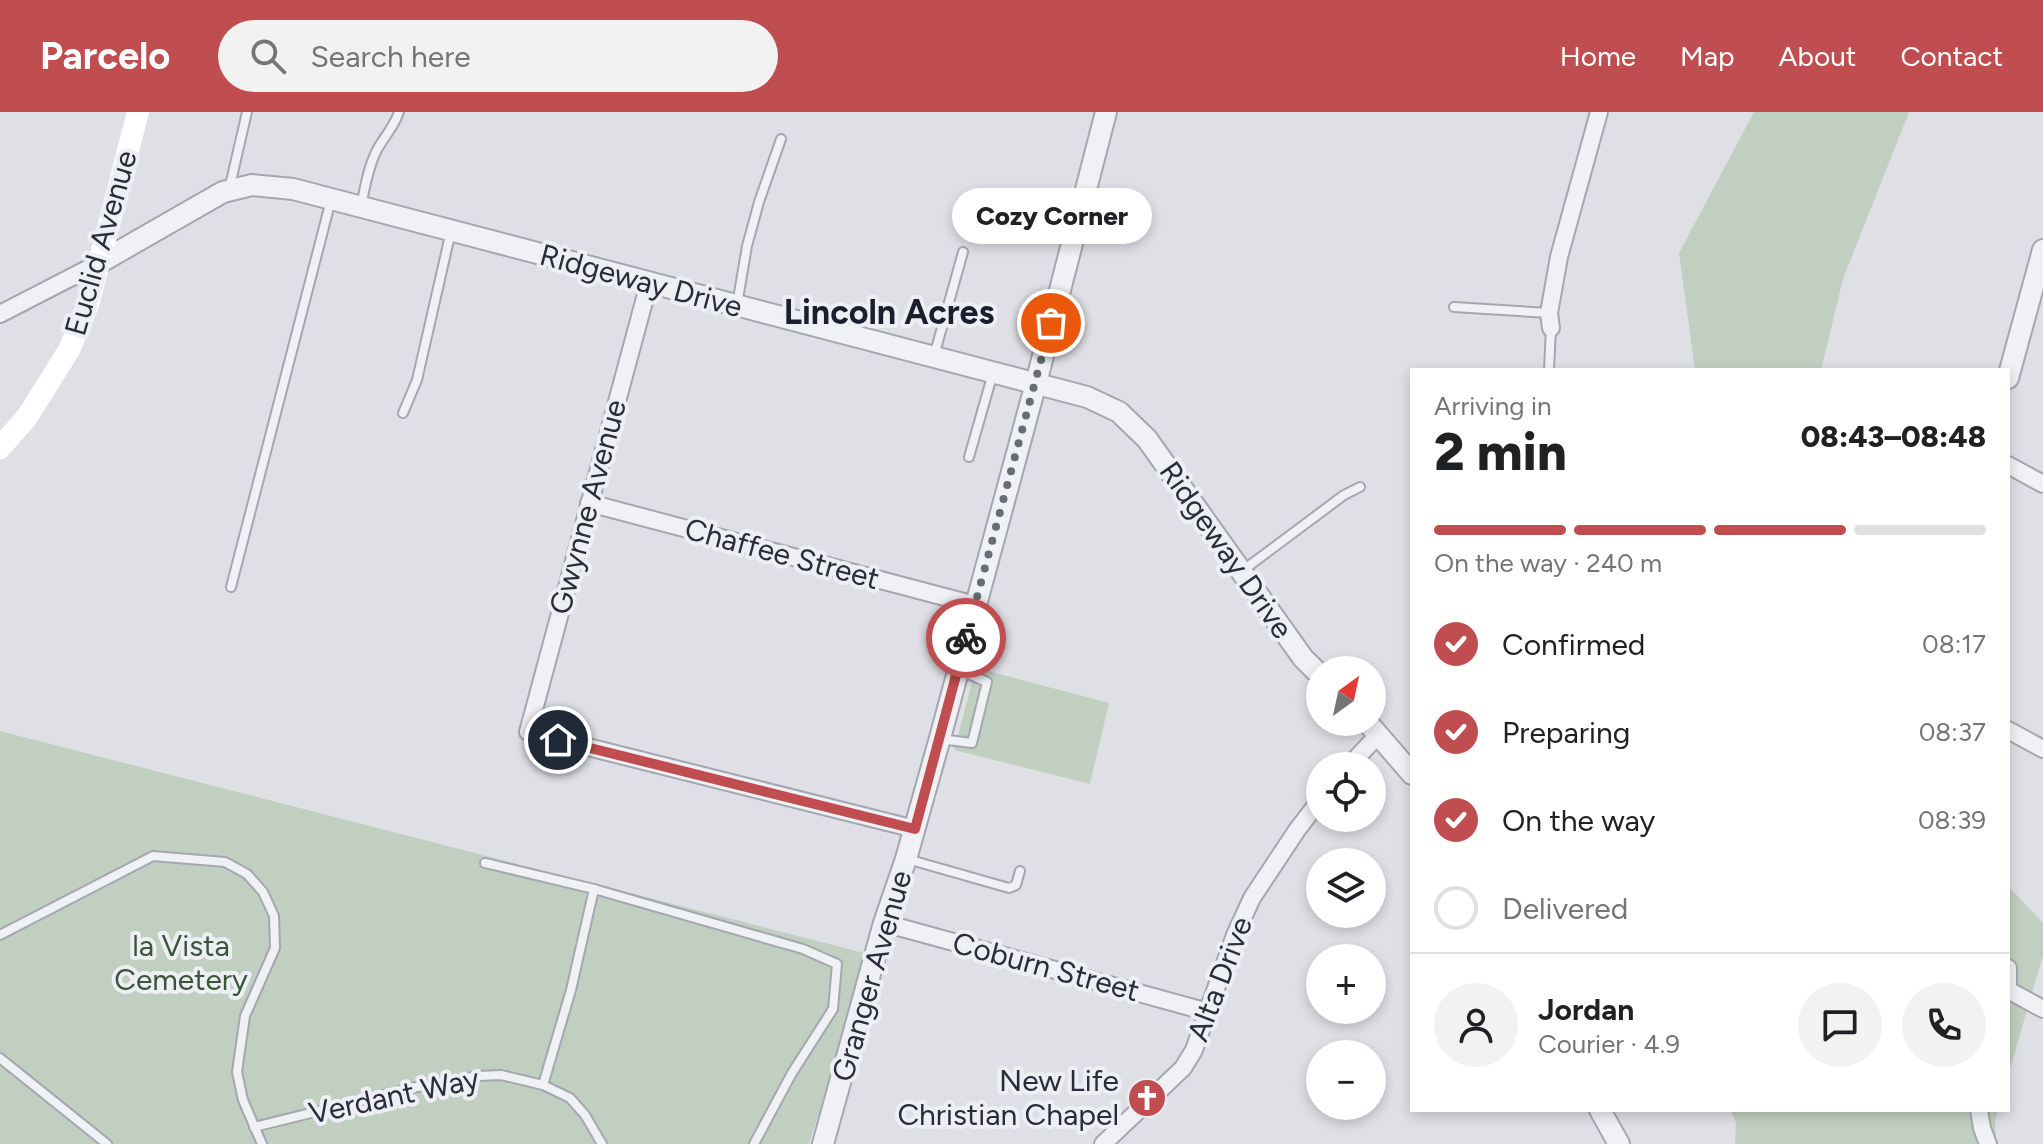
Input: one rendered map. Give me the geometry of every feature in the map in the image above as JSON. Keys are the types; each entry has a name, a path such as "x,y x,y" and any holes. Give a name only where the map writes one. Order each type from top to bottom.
{"main road":[{"name":"Euclid Avenue","path":"0,448 27,417 69,350 88,305 138,112"}],"street":[{"name":"Granger Avenue","path":"823,1144 884,923 906,859 940,738 1105,112"},
{"path":"1550,320 1559,257 1599,112"},
{"name":"Ridgeway Drive","path":"0,314 99,263 223,192 252,185 293,189 1036,383 1087,397 1119,412 1147,439 1306,661"},
{"path":"2010,371 2043,250"},
{"name":"Gwynne Avenue","path":"649,283 528,732 915,829"},
{"path":"2010,466 2043,484"},
{"name":"Chaffee Street","path":"589,503 975,605"},
{"path":"2010,731 2043,749"},
{"path":"1380,736 1410,772"},
{"name":"Alta Drive","path":"1103,1144 1183,1068 1194,1050 1235,935 1252,898 1306,818"},
{"name":"Coburn Street","path":"884,923 1208,1012"},
{"path":"2010,991 2043,1009"},
{"path":"1601,1112 1619,1144"},
{"path":"1979,1112 1988,1144"}],"lane":[{"path":"229,191 247,112"},
{"path":"360,206 373,159 399,112"},
{"path":"737,306 747,246 781,139"},
{"path":"231,587 331,199"},
{"path":"403,413 417,380 452,231"},
{"path":"934,357 963,252"},
{"path":"1454,307 1550,320 1549,368"},
{"path":"969,457 993,372"},
{"path":"1241,571 1344,495 1360,487"},
{"path":"940,738 972,743 987,682 958,670"},
{"path":"0,935 153,856 215,860 247,874 263,892 274,916 275,948 245,1016 237,1072 243,1100 262,1144"},
{"path":"906,859 1009,888 1016,885 1020,871"},
{"name":"Granger Avenue","path":"485,863 594,889 803,949 837,964 833,1009 792,1073 754,1144"},
{"path":"543,1085 571,990 594,889"},
{"path":"0,1058 107,1144"},
{"name":"Verdant Way","path":"254,1127 412,1088 501,1075 543,1085 570,1098 585,1115 602,1144"}],"green space":[{"path":"1754,112 1909,112 1843,279 1821,368 1695,368 1679,253"},
{"path":"976,668 1109,703 1090,784 954,750"},
{"name":"la Vista Cemetery","path":"0,731 864,953 846,1026 809,1144 0,1144"},
{"path":"2010,888 2043,923 2043,955 2010,1069"},
{"path":"1732,1112 1997,1112 1996,1144 1735,1144 1736,1123"}],"way so far":[{"path":"966,638 1051,323"}],"place":[{"name":"Cozy Corner","path":"1051,323"},
{"name":"New Life Christian Chapel","path":"1147,1098"}],"district":[{"name":"Lincoln Acres","path":"889,312"}],"route":[{"path":"558,740 915,829 966,638"}]}
